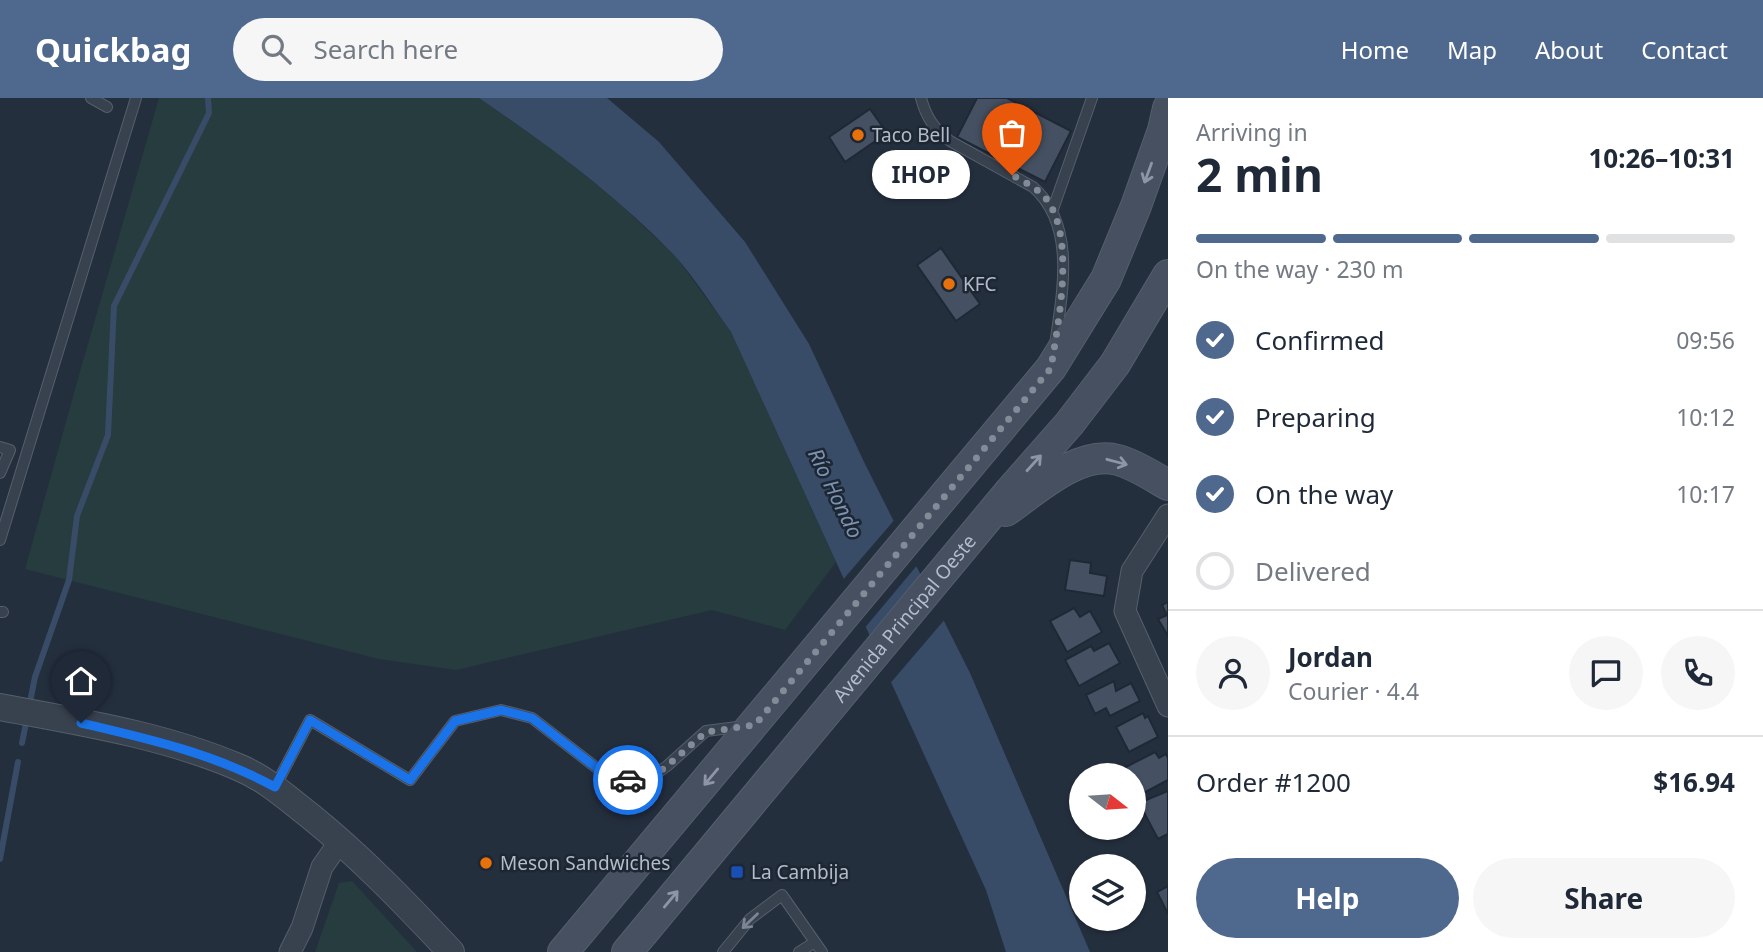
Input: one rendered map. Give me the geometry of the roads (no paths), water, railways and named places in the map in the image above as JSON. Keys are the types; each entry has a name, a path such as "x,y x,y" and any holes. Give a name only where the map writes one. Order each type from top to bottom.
{"main road":[{"path":"563,952 1051,368 1106,279 1140,194 1168,108"},
{"name":"Avenida Principal Oeste","path":"627,952 974,534 1069,424 1115,364 1168,275"},
{"path":"974,534 1077,463 1093,458 1117,460 1168,485"}],"street":[{"path":"1168,515 1132,571 1125,611 1168,706"},
{"path":"0,707 172,744 239,768 275,787 340,841 412,909 451,952"},
{"path":"290,952 302,928 322,866 340,841"}],"lane":[{"path":"91,98 107,107"},
{"path":"0,540 136,98"},
{"path":"921,98 930,121 938,132 1032,187 1044,196 1053,209 1063,262 1062,298 1051,368"},
{"path":"1053,209 1092,98"},
{"path":"0,447 9,450 0,473"},
{"path":"275,787 310,720 410,780 455,721 501,710 532,718 602,772 627,780 649,779 706,732 755,725"},
{"path":"723,952 750,919 782,895 822,952"},
{"path":"799,952 815,942"}],"water":[{"name":"Río Hondo","path":"479,98 607,98 659,142 745,242 809,344 864,462 970,673 1069,903 1069,931 1081,931 1090,952 1006,952 986,890 731,332 674,255 605,191"}],"waterway":[{"path":"29,707 35,677 69,580 77,516 108,435 114,306 209,113 208,98"},
{"path":"22,743 27,718"},
{"path":"0,859 18,762"}],"place":[{"name":"Taco Bell","path":"858,135"},
{"name":"IHOP","path":"1012,175"},
{"name":"KFC","path":"949,284"},
{"name":"Meson Sandwiches","path":"486,863"},
{"name":"La Cambija","path":"737,872"}]}
